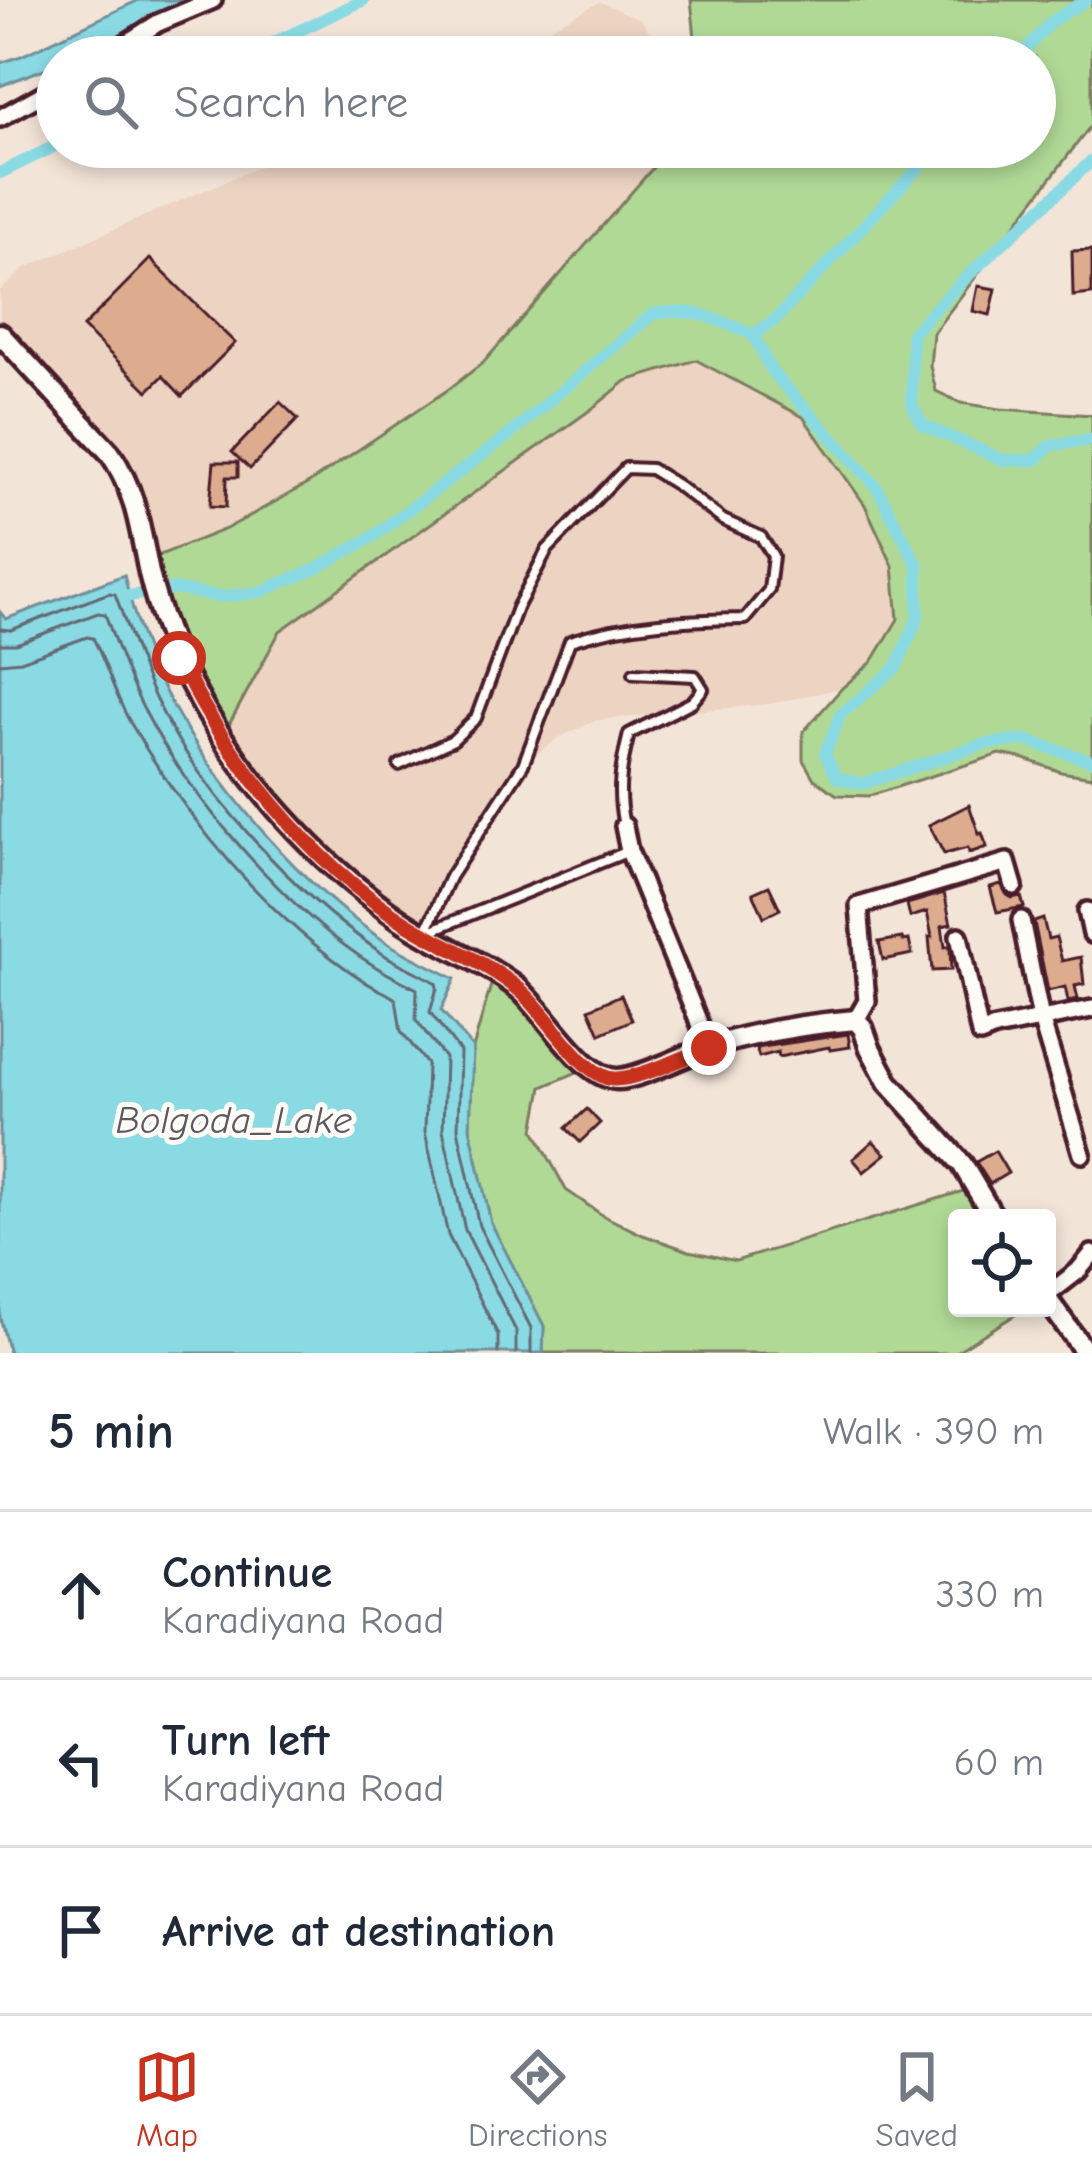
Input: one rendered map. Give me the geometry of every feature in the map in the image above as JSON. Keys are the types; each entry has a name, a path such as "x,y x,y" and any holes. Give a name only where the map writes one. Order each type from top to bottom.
{"street":[{"path":"137,36 213,0"},
{"path":"0,118 36,98"},
{"path":"0,334 122,470 143,531 159,609 191,684 256,783 327,860 404,922 495,971 523,993 600,1075 616,1079 771,1032 856,1020"},
{"path":"624,826 629,851 709,1048"},
{"path":"856,1020 867,1001 859,906 1007,862 1014,886"},
{"path":"1021,920 1041,1019 1082,1154"},
{"path":"959,936 980,1034 1092,1010"},
{"path":"856,1020 888,1082 962,1163 989,1209"},
{"path":"1056,1289 1092,1254"},
{"path":"1056,1311 1083,1352"}],"lane":[{"path":"399,765 453,740 476,718 518,608 547,550 626,469 651,470 677,485 723,520 760,537 773,556 769,590 745,619 672,621 570,640 524,765 451,877 425,933"},
{"path":"624,826 620,774 629,734 692,702 703,689 695,676 634,673"},
{"path":"425,933 629,851"}],"shaded area":[{"path":"600,2 642,20 652,36 534,36"},
{"path":"256,168 653,168 484,362 309,483 226,530 147,560 127,482 0,334 0,291 27,267"},
{"path":"696,360 803,417 865,505 893,566 898,619 873,662 842,688 769,704 597,720 558,738 523,765 450,877 425,933 327,860 223,736 280,631 626,381"}],"green space":[{"path":"691,0 1092,0 1092,124 933,333 930,366 936,391 961,403 1092,415 1092,777 1000,754 869,796 837,795 814,779 803,760 803,732 872,662 898,619 893,566 865,505 803,417 696,360 626,381 280,631 223,736 191,684 147,560 226,529 309,483 484,362 653,168 1056,168 1056,36 695,36"},
{"path":"495,971 589,1067 542,1087 534,1130 566,1190 602,1215 689,1251 736,1261 976,1187 989,1209 948,1209 948,1317 1012,1317 954,1353 543,1353 544,1326 491,1224 470,1128 473,1048"}],"water":[{"path":"139,0 197,0 119,36 63,36"},
{"path":"36,49 36,72 0,86 0,63"},
{"name":"Bolgoda_Lake","path":"124,575 160,683 236,800 325,895 397,949 455,979 441,1010 473,1048 470,1128 491,1223 544,1326 543,1353 9,1353 0,1317 0,612 6,619"}],"building":[{"path":"1092,250 1092,294 1073,296 1072,251"},
{"path":"150,259 235,343 182,396 163,376 148,391 83,327"},
{"path":"978,286 996,289 990,315 973,311"},
{"path":"280,402 298,419 250,469 232,452"},
{"path":"214,462 238,462 238,477 227,477 226,507 210,506"},
{"path":"969,805 987,847 944,854 929,825"},
{"path":"1001,884 1012,898 1021,896 1024,907 997,912 990,887"},
{"path":"769,886 780,909 764,917 753,893"},
{"path":"944,893 951,924 942,926 951,970 932,971 927,912 910,917 907,904"},
{"path":"1043,919 1048,939 1056,937 1062,961 1081,957 1084,984 1075,986 1078,999 1068,1001 1065,987 1048,991 1034,922"},
{"path":"909,940 912,954 883,960 879,942"},
{"path":"621,995 632,1020 600,1034 589,1009"},
{"path":"848,1034 850,1047 779,1057 778,1052 759,1057 756,1048"},
{"path":"587,1109 600,1123 580,1142 566,1128"},
{"path":"873,1141 886,1154 864,1172 853,1159"},
{"path":"995,1151 1008,1173 990,1184 976,1162"}],"waterway":[{"path":"288,36 364,0"},
{"path":"1038,36 1052,21 1086,0"},
{"path":"0,173 36,155"},
{"path":"1092,160 912,334 912,405 923,425 1003,460 1035,460 1051,445 1092,440"},
{"path":"129,596 174,589 221,597 260,592 315,569 371,538 509,435 653,314 692,313 753,335 775,320 918,168"},
{"path":"753,335 772,372 876,486 918,566 918,618 896,668 840,715 825,754 837,778 862,784 984,744 1024,740 1092,761"}],"route":[{"path":"179,658 256,783 327,860 404,922 495,971 523,993 589,1067 616,1079 709,1048"}]}
